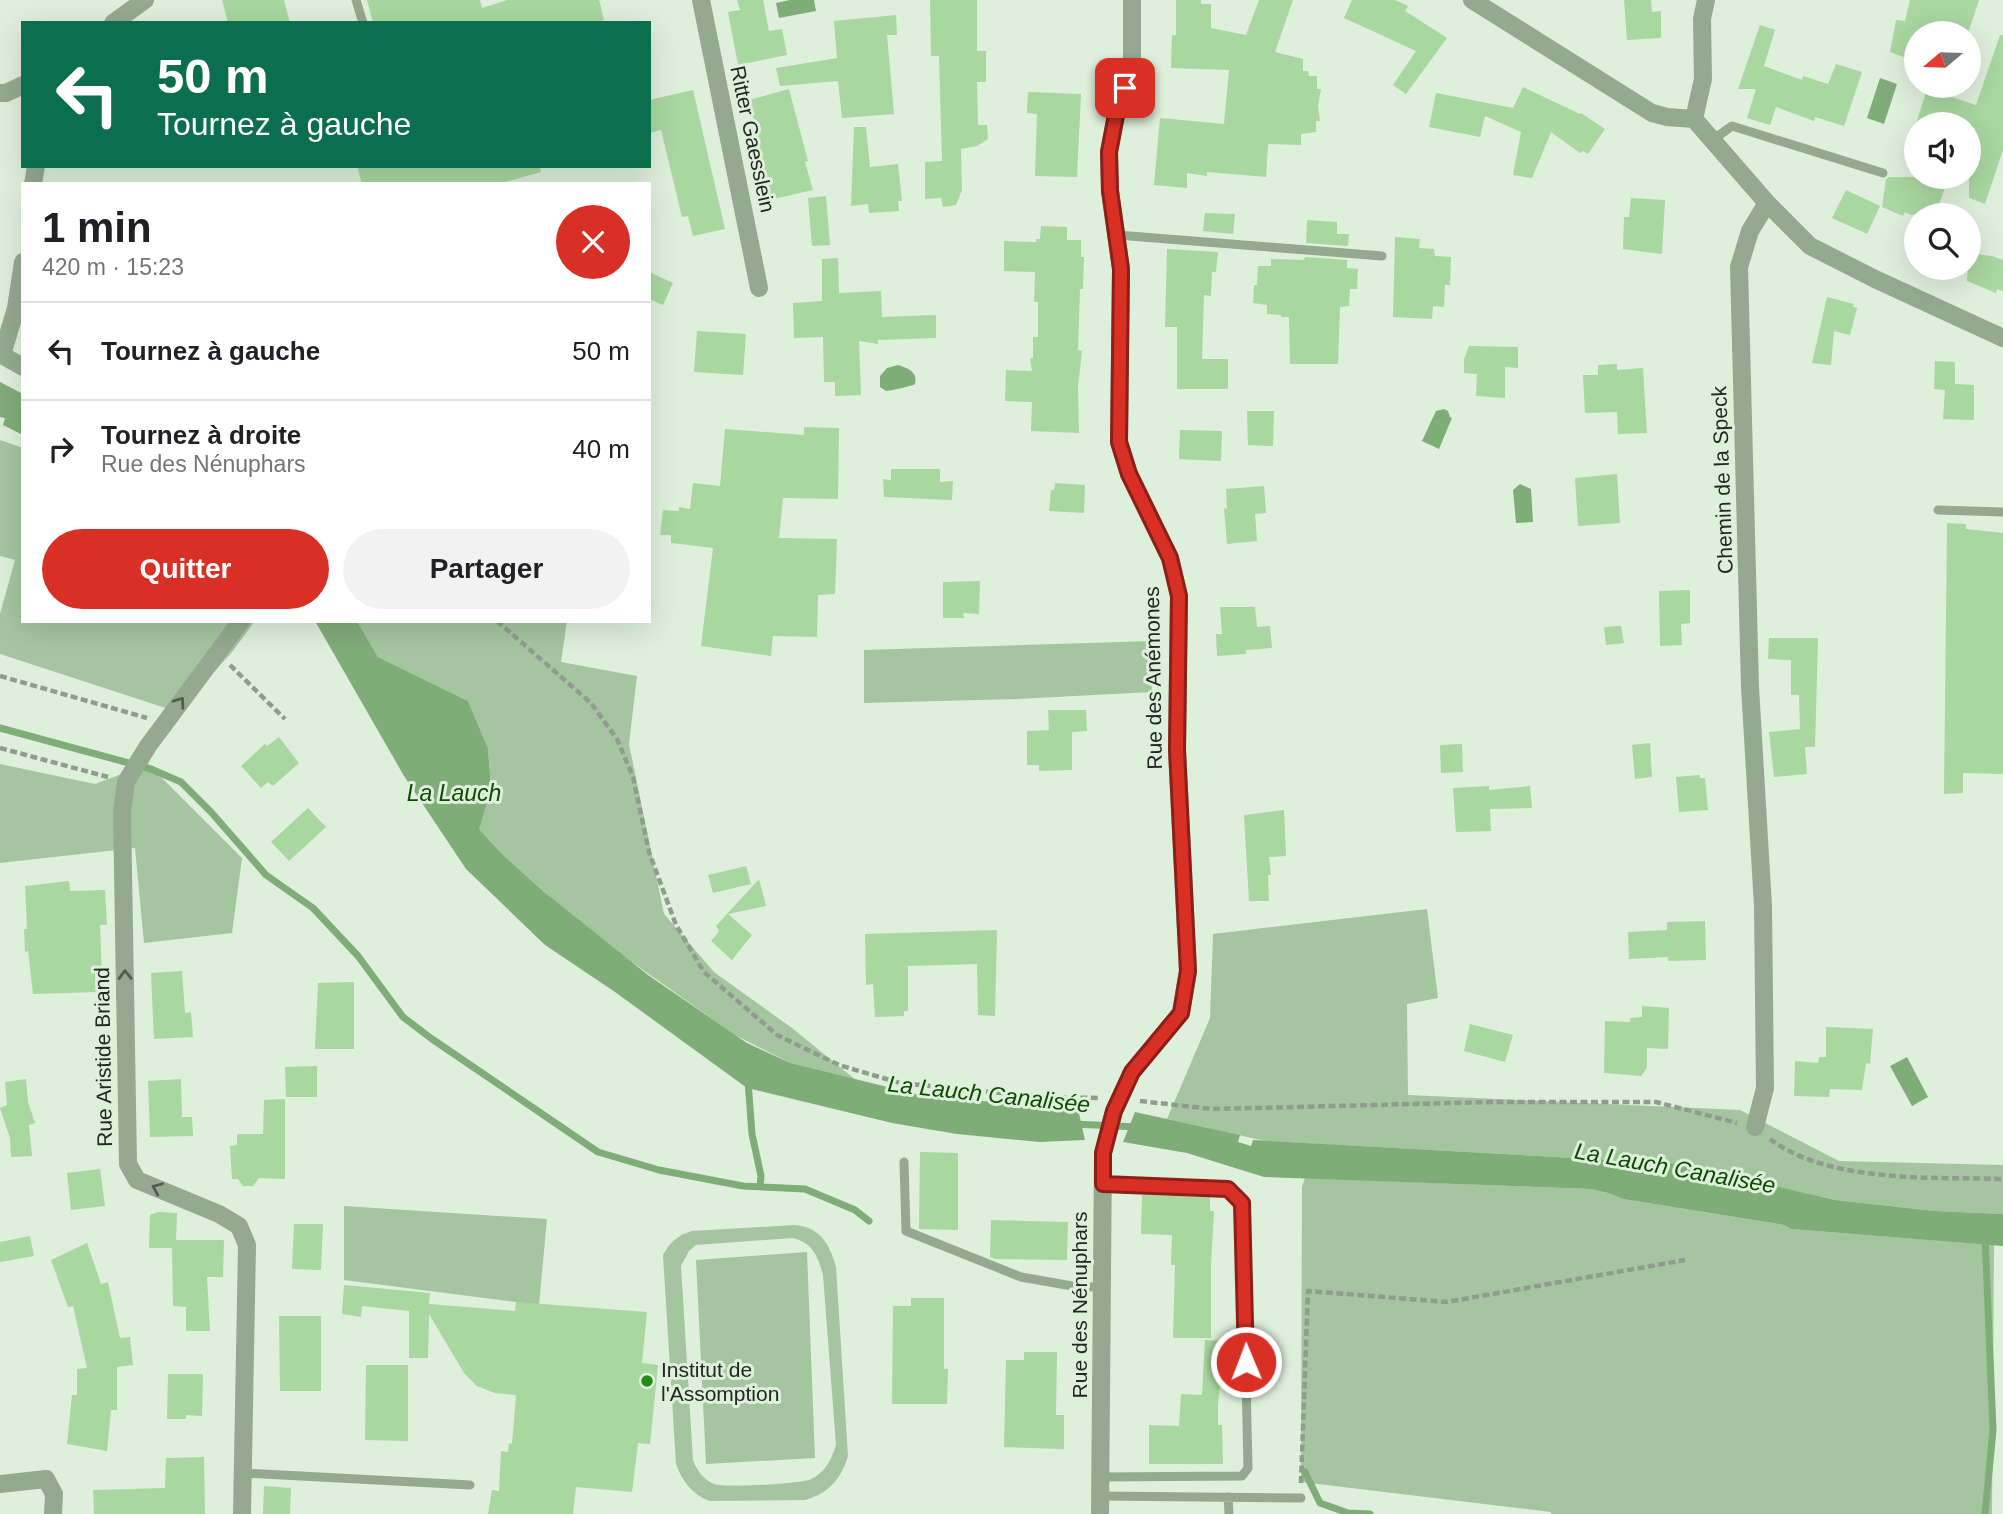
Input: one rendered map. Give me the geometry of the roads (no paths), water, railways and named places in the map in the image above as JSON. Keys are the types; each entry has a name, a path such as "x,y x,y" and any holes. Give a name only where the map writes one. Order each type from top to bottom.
{"street":[{"path":"116,21 145,0"},
{"name":"Ritter Gaesslein","path":"701,0 759,288"},
{"name":"Rue des Anémones","path":"1117,1105 1132,1072 1181,1013 1188,971 1177,750 1179,596 1170,558 1129,474 1119,442 1121,269 1110,191 1109,152 1117,110 1132,66 1132,0"},
{"path":"1472,0 1652,113 1667,117 1693,118 1767,203 1810,246 2003,338"},
{"path":"1693,118 1703,79 1702,19 1706,0"},
{"path":"0,93 21,86"},
{"name":"Chemin de la Speck","path":"1755,1128 1765,1088 1763,906 1750,687 1739,267 1750,231 1767,203"},
{"path":"21,275 16,308 1,355 21,366"},
{"name":"Rue Aristide Briand","path":"239,623 141,758 126,782 121,812 128,1164 137,1180 219,1214 239,1226 247,1245 242,1514"},
{"name":"Rue des Nénuphars","path":"1100,1505 1103,1153 1117,1105"},
{"path":"0,1483 46,1479 54,1494 53,1514"}],"lane":[{"path":"356,0 362,21"},
{"path":"1711,141 1731,126 1883,173"},
{"path":"1117,235 1382,256"},
{"path":"1938,510 2003,512"},
{"path":"904,1162 906,1231 1021,1277 1102,1287"},
{"path":"1101,1476 1242,1476 1248,1468 1242,1203 1228,1189 1103,1184"},
{"path":"243,1473 470,1485"},
{"path":"1228,1497 1229,1514"},
{"path":"1100,1505 1228,1497 1301,1498"}],"water":[{"path":"814,0 816,11 779,18 776,3"},
{"path":"1880,78 1897,84 1884,124 1867,118"},
{"path":"898,365 914,374 915,384 886,391 880,387 880,376 887,368"},
{"path":"0,382 21,393 21,434 3,425 5,418 0,417"},
{"path":"1444,409 1452,418 1439,449 1422,441 1436,411"},
{"path":"1520,484 1531,489 1533,522 1516,523 1513,490"},
{"name":"La Lauch","path":"316,623 358,623 378,657 468,701 488,748 491,789 479,829 543,891 648,975 747,1043 790,1063 924,1096 1078,1109 1085,1140 1040,1142 957,1134 892,1123 747,1088 545,945 466,869 404,776"},
{"path":"1907,1057 1928,1097 1912,1106 1890,1066"},
{"path":"1135,1112 1240,1135 1238,1142 1251,1146 1253,1140 1683,1164 1835,1200 1935,1211 2003,1214 2003,1246 1791,1229 1784,1225 1623,1199 1591,1189 1264,1177 1187,1153 1123,1142"}],"waterway":[{"path":"0,728 151,769 181,782 266,875 313,908 358,956 403,1017 598,1152 659,1170 743,1186 805,1189 855,1210 869,1221"},
{"path":"748,1081 752,1134 761,1176 760,1186"},
{"name":"La Lauch Canalisée","path":"1073,1124 1138,1127"},
{"path":"1985,1235 1993,1430 1985,1514"},
{"path":"1305,1472 1320,1503 1348,1513 1370,1514"}],"place":[{"name":"Institut de l'Assomption","path":"647,1381"}]}
